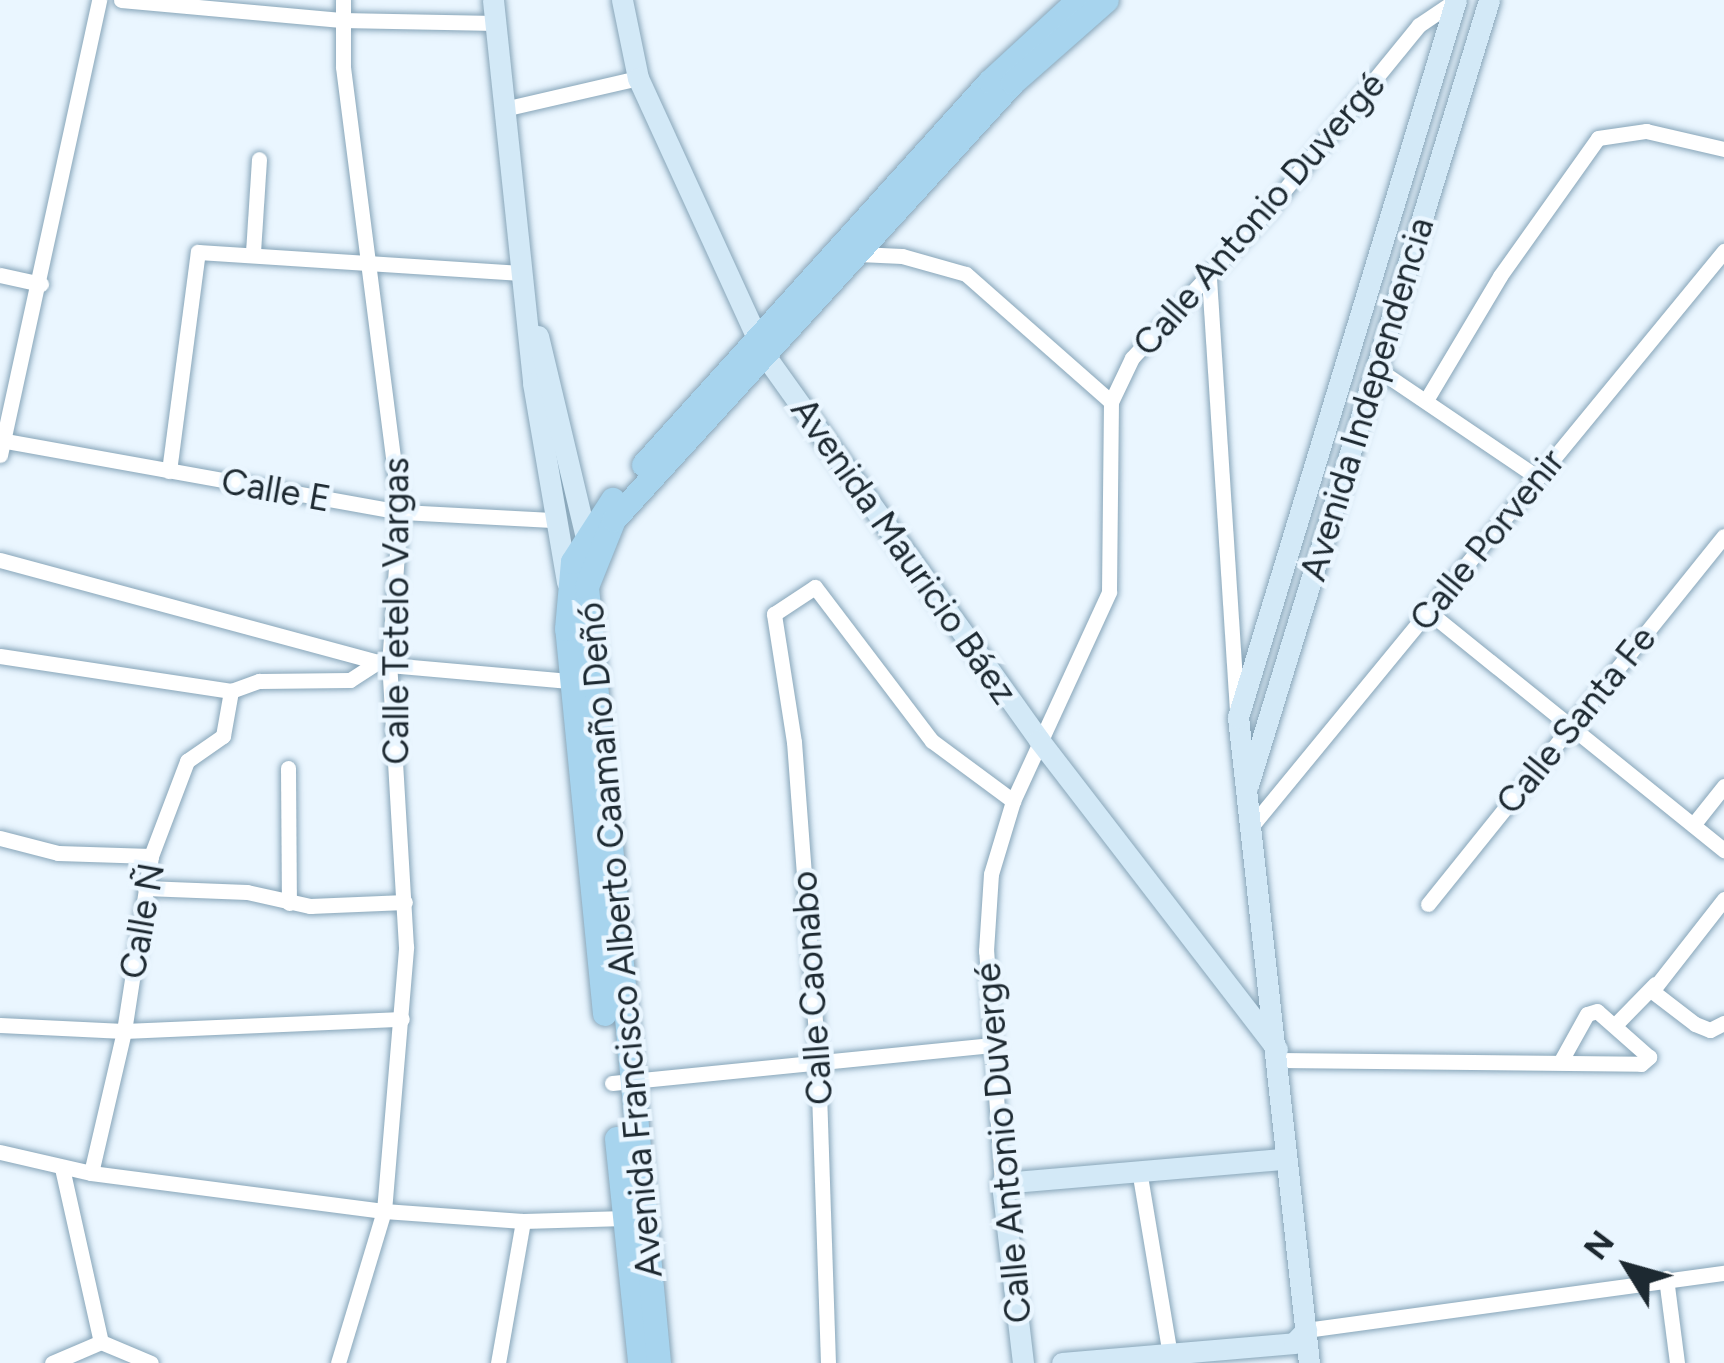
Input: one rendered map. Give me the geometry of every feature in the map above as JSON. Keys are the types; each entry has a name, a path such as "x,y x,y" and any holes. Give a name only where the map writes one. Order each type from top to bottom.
{"main road":[{"path":"493,0 508,108 521,273 554,520 570,598"},
{"name":"Avenida Mauricio Báez","path":"622,0 638,78 761,346 1039,740 1279,1056"},
{"name":"Avenida Francisco Alberto Caamaño Deñó","path":"640,1363 625,1218 587,587 614,520 990,82 1079,0"},
{"name":"Avenida Francisco Alberto Caamaño Deñó","path":"659,1363 569,681 570,598 585,533 761,346 859,254 1012,83 1107,0"},
{"name":"Avenida Independencia","path":"1310,1363 1283,1159 1279,1056 1244,797 1238,717 1456,0"},
{"name":"Avenida Independencia","path":"1244,797 1489,0"},
{"path":"521,273 585,533"},
{"path":"1002,1183 1283,1159"},
{"name":"Calle Antonio Duvergé","path":"1002,1183 1022,1363"},
{"path":"1062,1363 1294,1343 1306,1330"},
{"path":"1022,1363 1048,1363"}],"street":[{"path":"2,445 41,284 99,0"},
{"path":"121,0 341,20 496,23"},
{"name":"Calle Tetelo Vargas","path":"338,1363 384,1211 402,1019 405,902 384,663 400,512 365,261 341,20 344,0"},
{"name":"Calle Antonio Duvergé","path":"1002,1183 986,922 1013,801 1109,592 1111,402 1132,358 1209,278 1419,25 1456,0"},
{"path":"508,108 638,78"},
{"path":"1428,397 1500,277 1598,138 1646,131 1724,149"},
{"path":"253,252 259,159"},
{"path":"169,471 195,257 204,250 521,273"},
{"name":"Calle Porvenir","path":"1249,830 1724,251"},
{"path":"859,254 902,256 966,274 1111,402"},
{"path":"0,275 41,284"},
{"path":"1209,278 1238,717"},
{"path":"1376,368 1428,397 1537,477"},
{"name":"Calle E","path":"2,445 400,512 554,520"},
{"name":"Calle Santa Fe","path":"1428,904 1724,536"},
{"path":"0,560 384,663 569,681"},
{"name":"Calle Caonabo","path":"828,1363 818,1061 794,742 772,615 814,586 932,741 1013,801"},
{"path":"1430,613 1724,850"},
{"path":"0,656 231,691 259,681 350,680 384,663"},
{"name":"Calle Ñ","path":"91,1173 124,1031 151,856 187,760 223,736 231,691"},
{"path":"288,768 290,903"},
{"path":"1693,825 1724,786"},
{"path":"0,838 58,853 151,856"},
{"path":"146,888 247,892 290,903 405,902"},
{"path":"1616,1024 1655,985 1724,899"},
{"path":"1655,985 1655,997 1695,1024 1710,1030 1724,1023"},
{"path":"1279,1056 1561,1061 1647,1061 1604,1012 1587,1014 1561,1061"},
{"path":"0,1025 124,1031 402,1019"},
{"path":"620,1081 992,1045"},
{"path":"0,1152 91,1173 384,1211 523,1221 625,1218"},
{"path":"62,1168 101,1342"},
{"path":"1138,1170 1170,1355"},
{"path":"498,1363 523,1221"},
{"path":"1306,1330 1724,1273"},
{"path":"1666,1278 1678,1363"},
{"path":"52,1363 101,1342 151,1363"}]}
